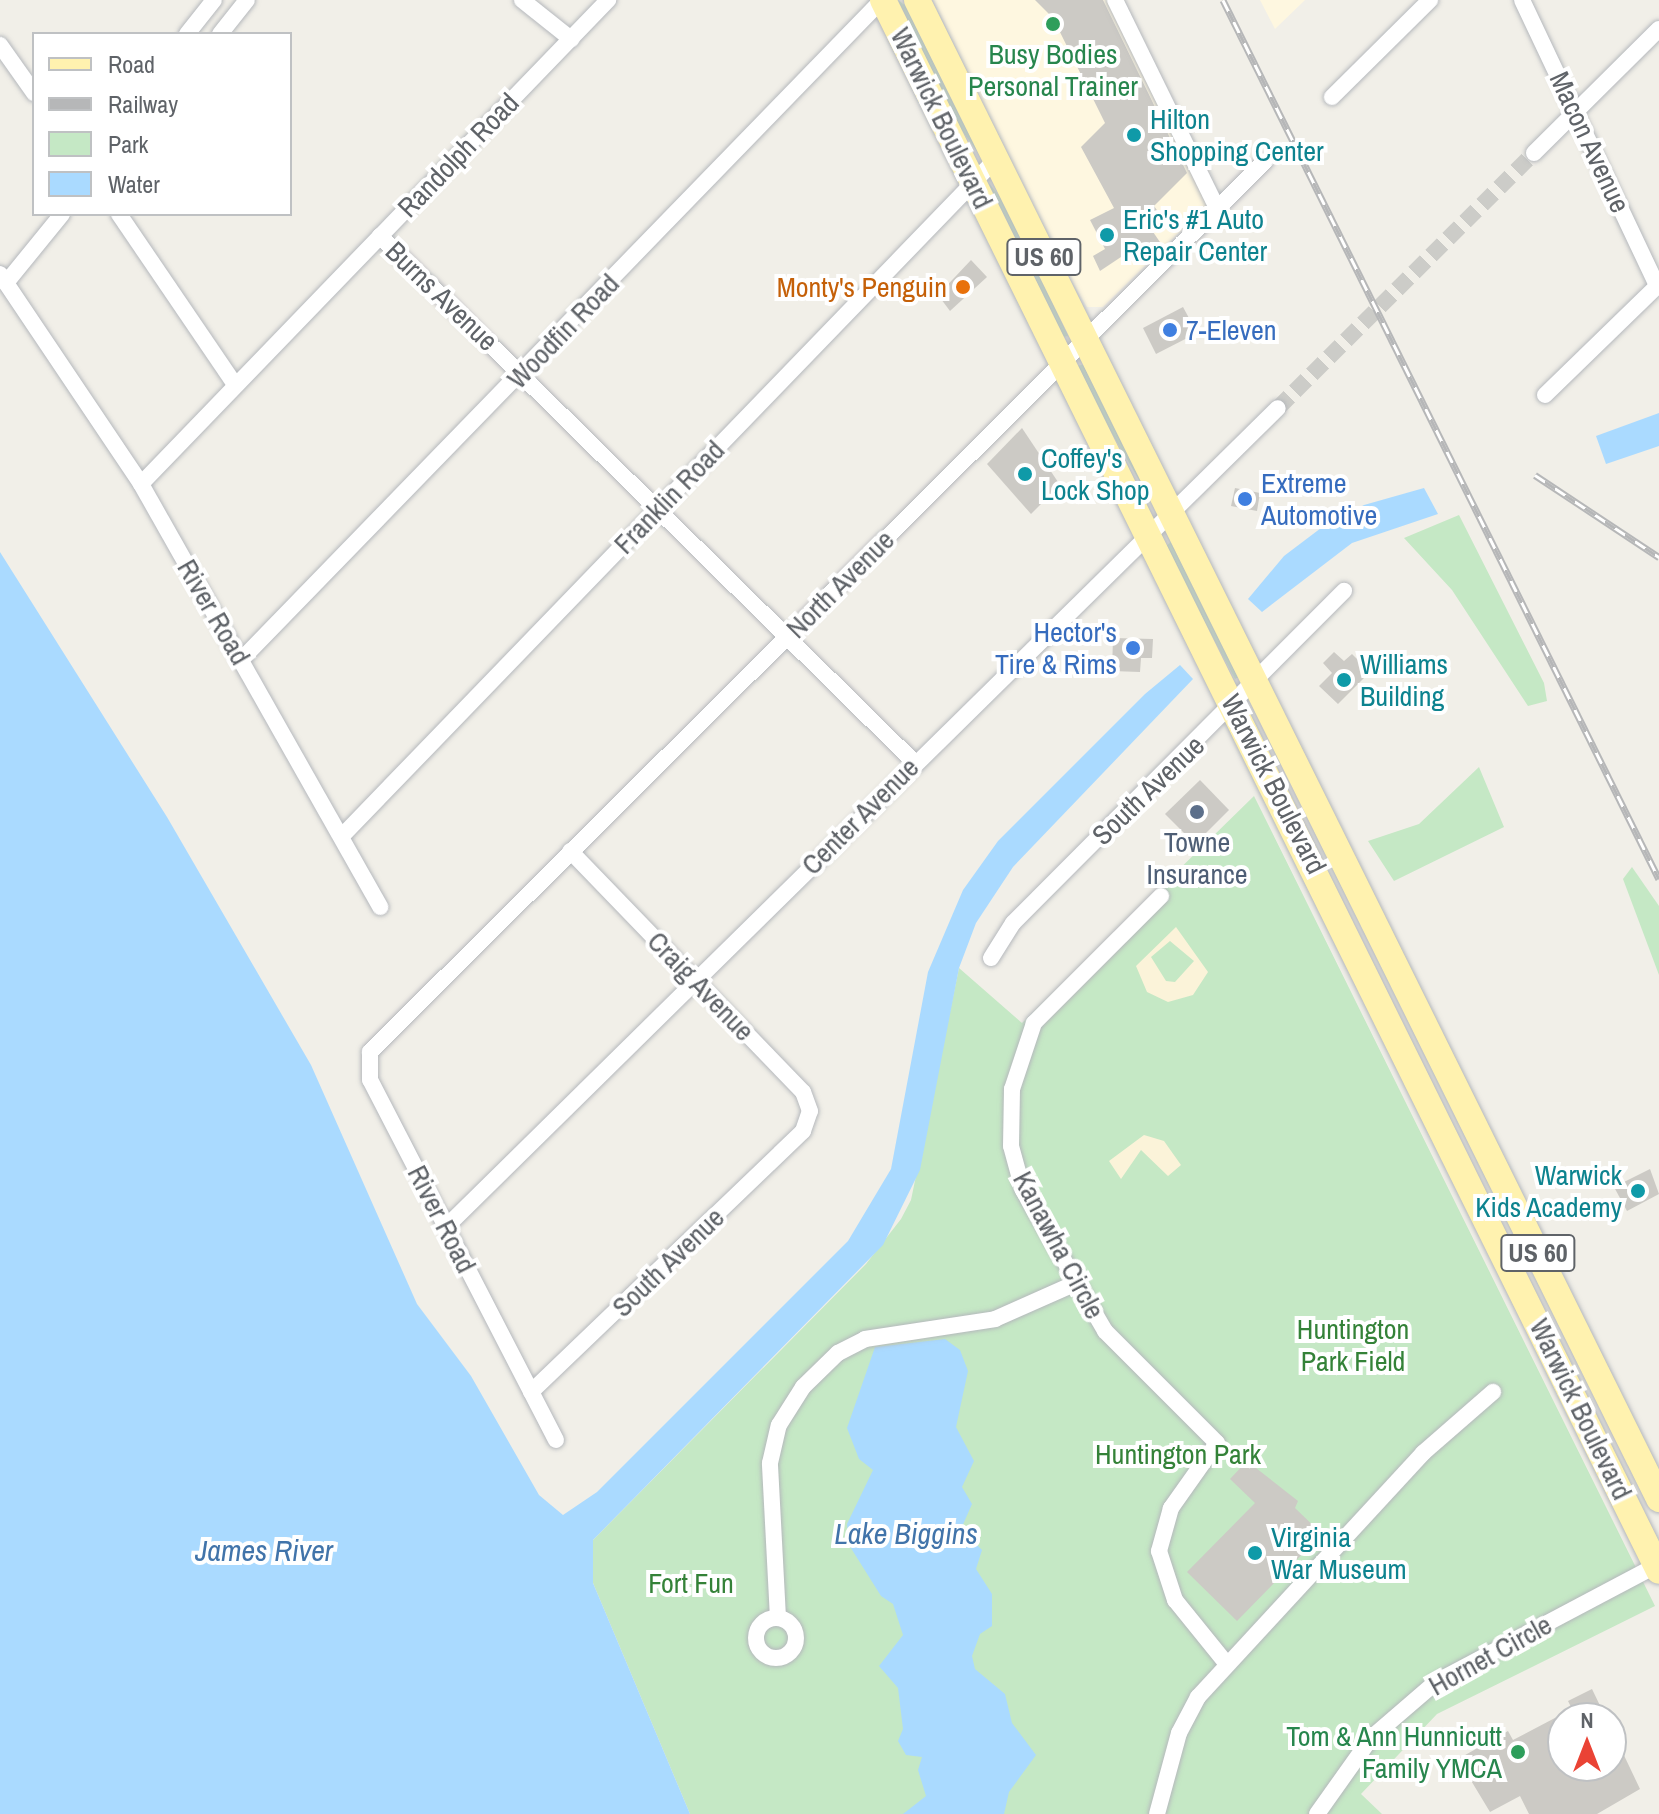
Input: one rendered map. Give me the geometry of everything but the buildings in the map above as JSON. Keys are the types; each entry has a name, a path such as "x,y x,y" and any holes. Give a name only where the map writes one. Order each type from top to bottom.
{"main road":[{"name":"Warwick Boulevard","path":"882,0 1414,1064 1658,1567"},
{"name":"Warwick Boulevard","path":"917,0 1659,1499"},
{"path":"1349,933 1375,920"},
{"path":"1414,1064 1440,1052"},
{"path":"1569,1382 1595,1369"}],"street":[{"path":"189,32 214,0"},
{"path":"222,32 247,0"},
{"path":"522,0 571,39"},
{"name":"Randolph Road","path":"141,484 608,0"},
{"name":"Woodfin Road","path":"241,660 882,0"},
{"path":"1115,0 1218,210"},
{"path":"1332,97 1430,0"},
{"name":"Macon Avenue","path":"1522,0 1658,285"},
{"path":"1534,153 1659,29"},
{"path":"0,45 32,90"},
{"name":"Franklin Road","path":"343,835 996,159"},
{"name":"North Avenue","path":"414,1006 1265,161"},
{"path":"3,278 60,216"},
{"path":"120,216 235,385"},
{"name":"Burns Avenue","path":"380,236 660,507 914,762"},
{"name":"River Road","path":"3,278 141,484 343,835 380,907"},
{"path":"1545,395 1658,285"},
{"name":"Center Avenue","path":"446,1227 914,762 1278,408"},
{"name":"South Avenue","path":"991,958 1013,923 1255,684 1344,591"},
{"name":"Craig Avenue","path":"570,851 803,1092 810,1111 803,1131"},
{"name":"Kanawha Circle","path":"1161,896 1034,1023 1016,1068 1011,1146 1023,1190 1074,1284 1105,1331 1217,1443 1171,1508 1159,1551 1175,1600 1226,1663"},
{"name":"River Road","path":"414,1006 375,1044 367,1071 556,1440"},
{"name":"South Avenue","path":"531,1392 803,1131"},
{"path":"778,1618 770,1476 775,1437 793,1399 826,1363 879,1334 995,1319 1074,1284"},
{"path":"1157,1814 1186,1717 1226,1663 1464,1411 1493,1392"},
{"name":"Hornet Circle","path":"1317,1814 1362,1749 1436,1682 1658,1567"}],"shaded area":[{"name":"Hilton Shopping Center","path":"933,0 1107,0 1207,205 1103,307 1087,307 1055,254"},
{"path":"1260,0 1305,0 1275,29"}],"green space":[{"path":"898,0 907,7 979,154 958,125"},
{"path":"988,182 1005,203 1068,336 1063,337"},
{"path":"1086,364 1153,504 1082,382 1077,366"},
{"path":"1459,515 1544,683 1547,701 1528,706 1452,590 1404,538"},
{"path":"1172,541 1239,677 1235,679 1165,547"},
{"path":"1479,767 1504,827 1394,881 1368,841 1419,824"},
{"name":"Huntington Park","path":"1254,796 1655,1606 1437,1714 1361,1794 1382,1814 690,1814 593,1583 593,1540 866,1264 901,1219 911,1200 959,968 1022,1023"},
{"path":"1632,867 1659,906 1659,975 1623,879"}],"sand":[{"path":"1176,927 1208,972 1193,995 1168,1002 1147,992 1136,966","holes":["1170,941 1194,961 1175,982 1166,981 1151,957"]},
{"path":"1144,1135 1164,1141 1181,1165 1168,1176 1141,1150 1121,1179 1109,1161"}],"water":[{"path":"1659,413 1659,446 1606,464 1596,436"},
{"path":"1424,488 1438,514 1352,543 1262,612 1248,599 1284,556 1321,528 1364,505"},
{"name":"James River","path":"0,552 167,817 311,1065 417,1304 471,1376 539,1495 563,1515 597,1492 848,1241 891,1169 928,972 963,890 998,841 1145,694 1180,665 1193,679 1013,867 976,923 959,968 920,1170 883,1245 593,1540 593,1583 690,1814 0,1814"},
{"name":"Lake Biggins","path":"945,1339 960,1350 968,1371 956,1427 974,1461 962,1487 972,1504 961,1529 982,1550 976,1569 992,1594 992,1626 980,1634 972,1656 975,1669 1005,1694 1012,1723 1036,1755 1009,1792 1004,1814 903,1814 926,1796 918,1770 922,1757 906,1755 898,1741 903,1729 898,1688 879,1666 903,1635 893,1604 881,1596 849,1545 847,1524 873,1470 859,1459 847,1428 875,1347"}],"tunnel":[{"path":"1278,408 1534,153"}],"railway":[{"path":"1223,0 1659,879"},
{"path":"1535,475 1659,557"}],"place":[{"name":"Busy Bodies Personal Trainer","path":"1053,24"},
{"name":"Hilton Shopping Center","path":"1134,135"},
{"name":"Eric's #1 Auto Repair Center","path":"1107,235"},
{"name":"Monty's Penguin","path":"963,287"},
{"name":"7-Eleven","path":"1170,330"},
{"name":"Coffey's Lock Shop","path":"1025,474"},
{"name":"Extreme Automotive","path":"1245,499"},
{"name":"Hector's Tire & Rims","path":"1133,648"},
{"name":"Williams Building","path":"1344,680"},
{"name":"Towne Insurance","path":"1197,812"},
{"name":"Warwick Kids Academy","path":"1638,1191"},
{"name":"Virginia War Museum","path":"1255,1553"},
{"name":"Tom & Ann Hunnicutt Family YMCA","path":"1518,1752"}],"park label":[{"name":"Huntington Park Field","path":"1353,1345"},
{"name":"Fort Fun","path":"691,1583"}]}
